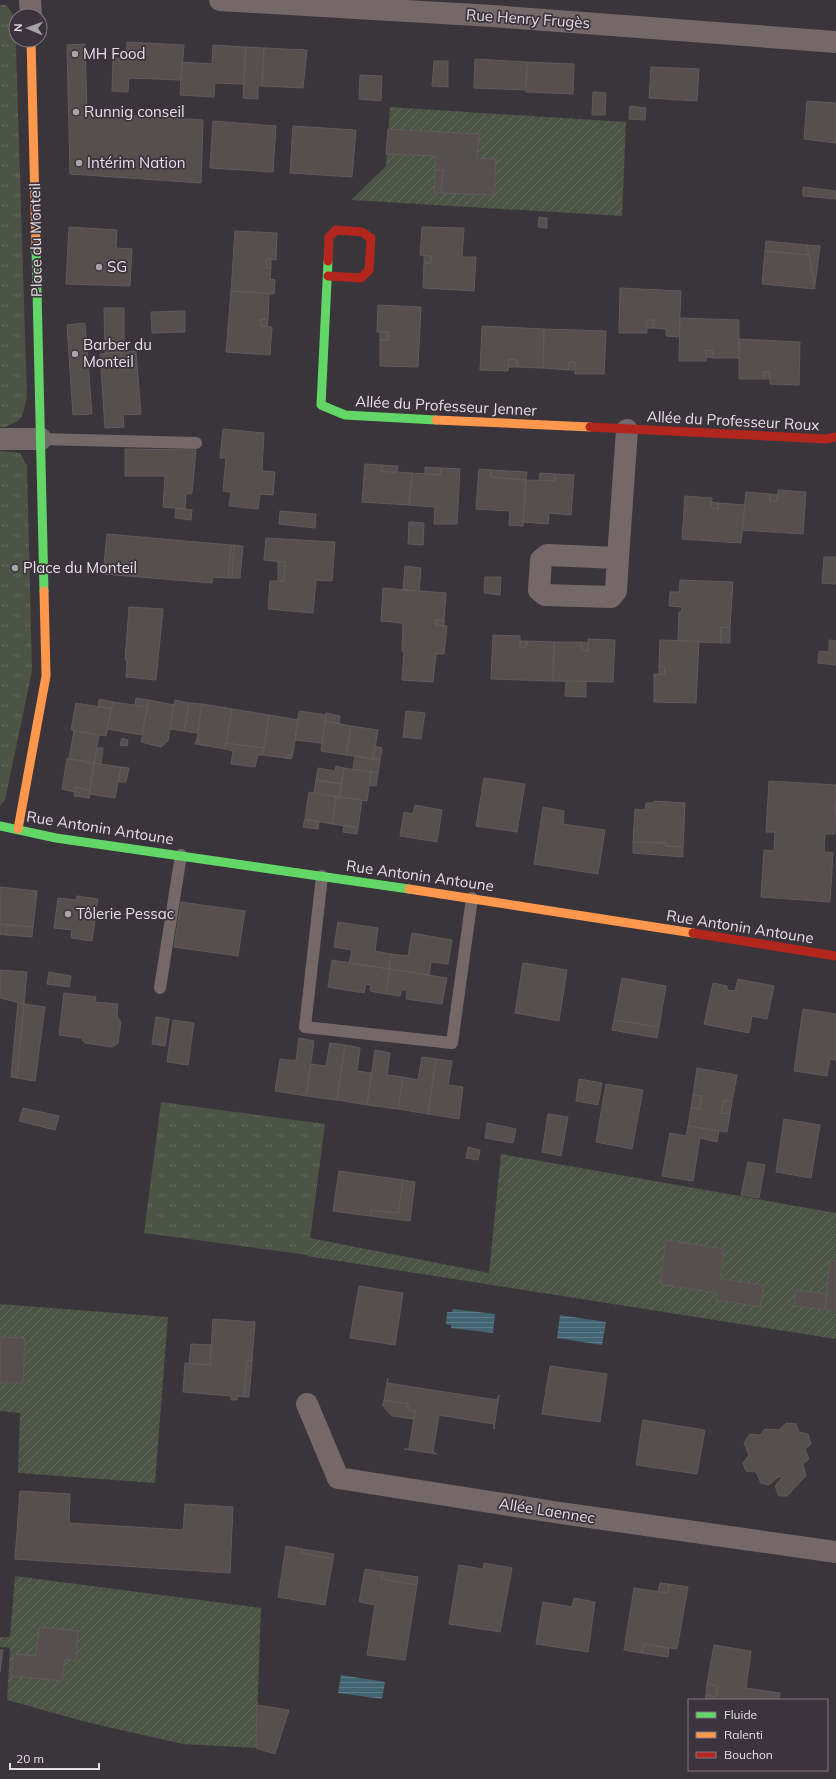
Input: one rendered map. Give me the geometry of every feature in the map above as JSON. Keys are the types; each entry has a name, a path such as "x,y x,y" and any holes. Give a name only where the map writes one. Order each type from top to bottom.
{"street":[{"name":"Rue Henry Frugès","path":"220,0 368,5 500,17 836,42"},
{"name":"Place du Monteil","path":"18,829 46,676 31,48"},
{"name":"Allée du Professeur Jenner","path":"328,276 361,278 369,270 371,238 362,232 336,230 329,237 321,405 345,415 628,430"},
{"path":"618,558 628,430"},
{"name":"Allée du Professeur Roux","path":"628,430 826,439 836,437"},
{"path":"0,439 40,439"},
{"name":"Rue Antonin Antoune","path":"0,826 56,838 472,898 836,956"},
{"name":"Allée Laennec","path":"307,1404 338,1478 554,1512 836,1552"}],"lane":[{"path":"40,439 196,443"},
{"path":"160,988 181,855"},
{"path":"322,876 305,1027 452,1043 472,898"}],"green space":[{"path":"0,5 6,5 8,8 8,48 16,48 27,397 22,417 16,422 5,427 0,427"},
{"path":"390,107 626,122 622,216 351,200 386,166"},
{"name":"Place du Monteil","path":"0,451 20,453 27,466 32,671 5,800 0,806"},
{"path":"161,1102 325,1124 308,1255 144,1233"},
{"path":"501,1154 836,1213 836,1339 307,1256 310,1238 489,1273"},
{"path":"0,1304 168,1317 155,1483 18,1473 20,1413 0,1411"},
{"path":"15,1576 261,1608 256,1748 183,1744 90,1723 7,1700 10,1648 0,1647 0,1637 10,1637"}],"water":[{"path":"453,1309 495,1314 493,1333 451,1328 451,1325 446,1324 447,1312 452,1312"},
{"path":"560,1315 606,1322 602,1345 557,1338"},
{"path":"341,1675 385,1682 382,1699 338,1693"}],"building":[{"path":"127,42 184,45 181,80 129,78 128,92 112,91 113,58 126,58"},
{"path":"85,44 87,113 203,120 201,183 70,174 67,45"},
{"path":"213,45 246,47 243,84 215,83 214,97 180,95 182,62 212,64"},
{"path":"246,47 264,48 262,86 258,86 258,99 243,98"},
{"path":"264,48 307,50 303,88 262,86"},
{"path":"475,59 527,62 526,90 474,88"},
{"path":"434,61 448,61 448,87 432,86"},
{"path":"527,62 574,64 573,94 526,92"},
{"path":"651,67 699,69 697,101 649,98"},
{"path":"360,75 382,76 381,101 359,99"},
{"path":"593,92 606,93 605,115 592,115"},
{"path":"807,101 836,103 836,143 804,139"},
{"path":"630,106 646,108 645,120 629,119"},
{"path":"213,121 276,126 273,172 210,168"},
{"path":"293,126 356,130 352,177 290,173"},
{"path":"388,129 479,134 477,158 496,159 494,195 441,193 443,170 435,170 436,156 386,154"},
{"path":"435,170 443,170 441,193 434,193"},
{"path":"803,187 836,191 836,199 803,196"},
{"path":"539,217 547,218 547,228 538,227"},
{"name":"SG","path":"69,227 117,230 116,248 132,249 130,286 66,284"},
{"path":"422,227 464,228 462,257 476,257 474,291 423,288 424,263 431,263 431,256 420,255"},
{"path":"235,231 277,233 276,260 267,259 266,268 271,268 270,279 275,280 274,294 231,291"},
{"path":"766,241 807,245 809,255 765,251"},
{"path":"807,245 820,246 815,285"},
{"path":"765,251 809,255 815,289 762,284"},
{"path":"424,255 431,256 431,263 424,263"},
{"path":"267,259 271,259 271,268 266,268"},
{"path":"620,288 681,291 679,337 666,336 666,329 653,328 654,320 647,320 647,333 619,333"},
{"path":"231,291 269,293 268,320 261,319 260,326 272,327 270,355 226,352"},
{"path":"378,305 421,307 418,367 380,366 380,340 388,340 388,332 377,332"},
{"path":"104,308 124,308 124,352 105,353"},
{"path":"185,311 185,332 152,333 151,312"},
{"path":"680,318 739,320 739,358 713,358 713,351 706,350 706,361 679,361"},
{"path":"261,319 268,320 267,326 260,326"},
{"path":"647,320 654,320 653,328 646,328"},
{"path":"85,323 92,414 73,415 67,325"},
{"path":"482,326 544,329 543,368 516,367 517,360 509,359 508,371 480,370"},
{"path":"544,329 606,331 604,374 575,374 575,362 569,362 568,370 543,368"},
{"path":"380,332 388,332 388,340 380,340"},
{"path":"739,339 800,342 799,385 770,384 770,372 764,372 763,379 739,379"},
{"path":"706,350 713,351 713,358 706,357"},
{"path":"136,351 141,414 123,415 124,427 105,428 100,354"},
{"path":"509,359 517,360 516,367 508,367"},
{"path":"569,362 575,362 574,370 568,370"},
{"path":"764,372 770,372 769,379 763,379"},
{"path":"223,429 264,433 262,471 275,472 273,495 260,494 258,509 229,506 231,492 223,491 226,458 220,458"},
{"path":"125,449 196,450 192,493 186,494 185,509 163,507 165,476 125,476"},
{"path":"365,464 382,465 381,471 412,473 409,505 362,502"},
{"path":"382,465 398,466 397,473 381,471"},
{"path":"425,467 441,468 440,475 425,473"},
{"path":"441,468 460,469 457,524 434,524 435,507 409,505 412,473 440,475"},
{"path":"479,469 491,470 491,477 526,480 523,526 509,525 510,511 476,509"},
{"path":"491,470 527,472 526,480 491,477"},
{"path":"540,473 555,474 555,481 539,480"},
{"path":"555,474 574,475 571,515 549,513 548,524 523,522 526,480 555,481"},
{"path":"778,490 806,492 803,534 742,530 746,492 770,494 770,501 777,501"},
{"path":"770,494 778,495 777,501 770,501"},
{"path":"685,496 712,498 711,508 718,509 718,503 745,505 741,543 682,539"},
{"path":"711,502 718,503 718,509 711,508"},
{"path":"176,508 192,510 191,520 175,518"},
{"path":"280,511 316,514 315,528 279,524"},
{"path":"409,522 424,523 423,545 408,544"},
{"path":"107,534 231,545 228,578 213,577 212,583 103,574"},
{"path":"266,538 335,542 332,581 316,580 313,613 268,609 270,581 284,581 285,562 264,560"},
{"path":"231,545 234,545 232,578 228,578"},
{"path":"234,545 243,546 240,578 232,578"},
{"path":"824,557 836,557 836,584 822,583"},
{"path":"278,561 285,562 284,581 278,581"},
{"path":"405,566 421,568 419,591 403,590"},
{"path":"485,577 501,577 500,595 484,593"},
{"path":"680,580 733,582 730,628 721,627 721,643 678,641 679,612 682,612 682,607 669,606 670,592 679,592"},
{"path":"383,588 446,593 444,621 436,620 435,625 447,626 444,654 436,654 433,682 402,680 404,651 402,651 403,623 381,621"},
{"path":"129,607 163,609 156,680 126,677 127,660 125,660"},
{"path":"436,620 444,621 444,626 435,625"},
{"path":"721,627 730,628 730,643 721,643"},
{"path":"493,635 520,636 520,647 526,647 526,641 554,642 553,681 491,679"},
{"path":"588,639 615,640 613,682 553,681 554,642 581,642 581,650 588,651"},
{"path":"660,640 699,641 696,703 654,702 654,674 665,674 665,667 659,666"},
{"path":"829,640 836,641 836,665 818,663 819,651 829,652"},
{"path":"520,641 526,641 526,647 520,647"},
{"path":"581,642 588,643 588,651 581,650"},
{"path":"659,666 665,667 665,674 659,674"},
{"path":"566,681 586,681 586,697 565,696"},
{"path":"136,698 149,700 147,707 135,705"},
{"path":"99,699 113,702 111,709 98,706"},
{"path":"149,700 174,705 168,741 161,747 141,742"},
{"path":"175,700 189,703 184,731 170,729"},
{"path":"113,702 147,707 142,735 107,729"},
{"path":"76,703 111,709 106,736 71,730"},
{"path":"189,703 202,704 197,733 184,731"},
{"path":"202,704 232,709 225,749 201,745 197,739"},
{"path":"232,709 269,715 264,748 226,743"},
{"path":"299,711 326,715 322,743 295,740"},
{"path":"406,711 425,713 421,739 403,737"},
{"path":"326,713 340,716 339,724 325,721"},
{"path":"269,715 298,720 293,753 285,758 263,755"},
{"path":"325,721 351,726 346,755 321,751"},
{"path":"351,726 378,730 373,759 346,755"},
{"path":"74,731 99,735 94,763 69,759"},
{"path":"122,738 128,740 127,746 120,745"},
{"path":"197,739 201,745 195,744"},
{"path":"226,743 264,748 263,755 258,755 255,767 231,764 233,751 225,749"},
{"path":"375,746 382,748 380,760 373,759"},
{"path":"97,748 103,748 101,764 94,763"},
{"path":"293,753 291,759 285,758"},
{"path":"355,756 380,760 378,773 353,769"},
{"path":"67,758 94,763 90,790 76,787 75,792 62,789"},
{"path":"94,763 121,767 115,798 89,794"},
{"path":"336,766 344,768 342,784 316,780 318,768 335,771"},
{"path":"121,767 129,768 126,782 118,782"},
{"path":"344,768 371,772 367,801 339,797"},
{"path":"371,772 378,773 376,786 369,785"},
{"path":"484,778 525,784 517,832 476,826"},
{"path":"316,780 342,784 339,797 314,793"},
{"path":"769,781 836,785 835,834 825,834 824,852 833,853 830,902 761,897 764,850 774,851 775,832 766,832"},
{"path":"76,787 90,790 89,798 74,796"},
{"path":"309,792 336,797 332,824 305,819"},
{"path":"336,797 362,800 358,828 332,824"},
{"path":"654,801 685,803 683,847 666,846 666,843 633,842 635,809 645,810 646,803 654,803"},
{"path":"415,805 442,810 437,842 400,836 404,812 413,814"},
{"path":"543,807 564,811 563,824 605,830 598,874 534,864"},
{"path":"305,819 319,822 318,829 303,827"},
{"path":"344,825 358,828 357,834 343,832"},
{"path":"633,842 666,843 666,846 683,847 683,857 633,853"},
{"path":"0,887 37,891 33,927 0,924"},
{"path":"77,896 98,899 92,941 71,938 72,930 54,928 58,898 76,900"},
{"path":"181,902 245,911 238,956 174,947"},
{"path":"338,922 378,928 375,951 391,954 389,969 349,963 352,950 334,947"},
{"path":"0,924 7,925 6,935 0,934"},
{"path":"7,925 33,927 32,937 6,935"},
{"path":"412,933 452,940 448,964 431,962 429,975 389,969 391,954 408,956"},
{"path":"332,960 389,969 386,994 370,991 371,985 366,984 364,993 328,987"},
{"path":"523,963 567,970 559,1021 515,1013"},
{"path":"389,969 447,978 442,1004 406,999 407,990 402,990 400,996 386,994"},
{"path":"0,970 27,972 24,1004 0,998"},
{"path":"49,972 71,976 69,987 47,984"},
{"path":"622,978 666,986 659,1027 614,1020"},
{"path":"738,979 774,986 767,1019 752,1016 749,1033 704,1024 713,983 727,986 727,990 735,991"},
{"path":"64,993 96,997 95,1002 118,1004 117,1016 121,1022 118,1043 113,1047 85,1043 81,1038 59,1035"},
{"path":"18,1002 24,1004 17,1078 11,1077"},
{"path":"24,1004 45,1007 35,1081 17,1078"},
{"path":"803,1009 836,1014 836,1060 830,1059 827,1076 794,1071"},
{"path":"156,1017 169,1019 165,1046 152,1044"},
{"path":"173,1020 194,1023 188,1065 167,1062"},
{"path":"614,1020 659,1027 657,1038 612,1030"},
{"path":"299,1038 314,1041 306,1096 275,1091 280,1059 296,1061"},
{"path":"330,1043 345,1045 337,1100 306,1096 311,1064 326,1066"},
{"path":"345,1045 360,1048 357,1071 372,1073 367,1105 337,1100"},
{"path":"375,1050 390,1053 387,1075 403,1077 398,1109 367,1105"},
{"path":"422,1057 436,1059 428,1114 398,1109 403,1077 418,1080"},
{"path":"436,1059 452,1061 448,1085 463,1087 459,1119 428,1114"},
{"path":"697,1068 737,1075 732,1102 724,1100 721,1113 730,1114 727,1132 688,1126 691,1108 699,1109 702,1096 693,1095"},
{"path":"579,1079 602,1083 598,1105 576,1101"},
{"path":"606,1084 643,1090 632,1149 596,1142"},
{"path":"693,1095 702,1096 699,1109 691,1108"},
{"path":"724,1100 732,1102 730,1114 721,1113"},
{"path":"23,1108 59,1116 55,1130 19,1121"},
{"path":"548,1114 568,1117 561,1156 542,1152"},
{"path":"784,1119 820,1125 811,1178 776,1172"},
{"path":"487,1123 516,1129 513,1143 485,1138"},
{"path":"688,1126 719,1131 717,1142 700,1138 693,1181 662,1176 670,1133 686,1136"},
{"path":"468,1147 480,1150 478,1160 466,1158"},
{"path":"748,1162 765,1165 759,1198 741,1195"},
{"path":"339,1171 403,1180 398,1213 371,1210 370,1216 333,1211"},
{"path":"403,1180 415,1182 410,1221 370,1216 371,1210 398,1213"},
{"path":"666,1240 724,1249 720,1279 764,1285 760,1307 716,1300 717,1293 660,1284"},
{"path":"830,1260 836,1261 836,1311 825,1310"},
{"path":"359,1286 403,1293 395,1345 350,1338"},
{"path":"796,1290 827,1294 825,1310 794,1306"},
{"path":"213,1319 255,1322 252,1361 247,1360 244,1397 237,1396 237,1400 231,1400 231,1396 183,1392 185,1363 210,1365"},
{"path":"0,1337 25,1338 23,1383 0,1383"},
{"path":"191,1344 211,1345 210,1365 189,1364"},
{"path":"247,1360 252,1361 249,1397 244,1397"},
{"path":"550,1366 607,1374 600,1422 542,1414"},
{"path":"387,1383 497,1400 499,1395 494,1429 494,1424 439,1415 433,1452 437,1454 404,1449 409,1449 415,1411 408,1410 408,1404 384,1400"},
{"path":"384,1400 408,1404 408,1410 415,1411 414,1419 392,1416 383,1406"},
{"path":"643,1420 705,1430 697,1474 636,1465"},
{"path":"786,1423 796,1424 799,1432 808,1434 811,1444 805,1449 809,1459 803,1464 806,1476 787,1496 779,1496 775,1486 783,1477 778,1477 769,1485 761,1483 756,1472 746,1471 743,1463 749,1455 744,1443 750,1434 760,1435 765,1429 779,1430"},
{"path":"20,1491 70,1494 69,1523 183,1530 185,1504 233,1507 230,1573 15,1559"},
{"path":"286,1546 302,1549 301,1553 333,1559 325,1605 278,1597"},
{"path":"302,1549 334,1554 333,1559 301,1553"},
{"path":"484,1563 512,1568 500,1632 449,1624 459,1565 483,1569"},
{"path":"365,1569 383,1572 381,1579 417,1585 405,1660 367,1655 375,1605 359,1602"},
{"path":"383,1572 418,1577 417,1585 381,1579"},
{"path":"660,1583 669,1584 668,1593 658,1592"},
{"path":"669,1584 688,1587 677,1649 644,1644 641,1653 624,1650 634,1588 668,1593"},
{"path":"574,1598 595,1602 588,1652 536,1644 543,1602 572,1607"},
{"path":"39,1627 78,1631 76,1661 65,1659 62,1681 11,1676 14,1654 36,1656"},
{"path":"644,1644 669,1648 668,1657 641,1653"},
{"path":"714,1645 751,1651 746,1688 780,1693 779,1699 705,1699 706,1695 716,1697 718,1686 707,1684"},
{"path":"0,1650 3,1650 0,1672"},
{"path":"707,1684 718,1686 716,1697 706,1695"},
{"path":"257,1705 289,1710 275,1754 256,1748"}],"traffic: fast":[{"path":"36,247 44,591"},
{"path":"328,261 321,405 345,415 436,420"},
{"path":"0,826 56,838 409,889"}],"traffic: slow":[{"path":"31,48 36,247"},
{"path":"436,420 590,427"},
{"path":"18,829 46,676 44,591"},
{"path":"409,889 693,933"}],"traffic: jam":[{"path":"328,261 329,237 336,230 362,232 371,238 369,270 361,278 328,276"},
{"path":"590,427 826,439 836,437"},
{"path":"693,933 836,956"}],"place":[{"name":"MH Food","path":"75,54"},
{"name":"Runnig conseil","path":"76,112"},
{"name":"Intérim Nation","path":"79,163"},
{"name":"SG","path":"99,267"},
{"name":"Barber du Monteil","path":"75,354"},
{"name":"Place du Monteil","path":"15,568"},
{"name":"Tôlerie Pessac","path":"68,914"}]}
